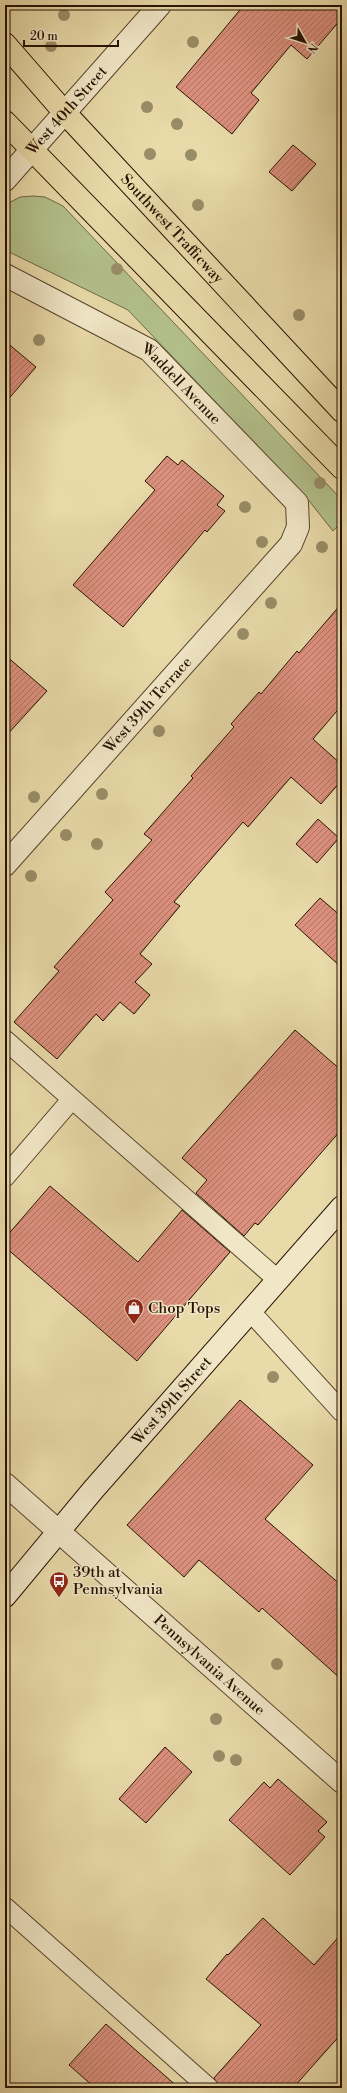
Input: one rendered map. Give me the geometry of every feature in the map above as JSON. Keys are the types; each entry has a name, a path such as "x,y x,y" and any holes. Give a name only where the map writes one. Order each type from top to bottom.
{"main road":[{"name":"Southwest Trafficway","path":"5,44 65,113 342,411"},
{"path":"5,122 342,468"}],"street":[{"name":"West 40th Street","path":"5,180 160,5"},
{"name":"Waddell Avenue","path":"5,275 148,350 297,503 298,527 291,544"},
{"name":"West 39th Terrace","path":"5,865 291,544"},
{"name":"West 39th Street","path":"5,1596 59,1531 342,1207"},
{"name":"Pennsylvania Avenue","path":"5,1484 342,1782"}],"lane":[{"path":"5,1040 278,1280"},
{"path":"5,1177 72,1099"},
{"path":"250,1311 342,1412"},
{"path":"5,1907 208,2088"}],"green space":[{"path":"20,197 45,197 63,206 342,500 342,522 333,531 306,497 128,310 5,250 5,205"}],"building":[{"path":"244,5 342,5 342,18 307,59 291,45 251,93 259,100 232,134 176,87"},
{"path":"293,145 316,164 292,191 269,172"},
{"path":"5,341 36,367 5,403"},
{"path":"167,456 178,465 182,460 224,496 217,505 225,511 207,532 205,530 123,627 73,585 155,490 145,481"},
{"path":"342,603 342,705 313,739 342,765 342,780 321,804 291,777 248,827 243,822 174,902 180,906 140,954 152,964 135,982 150,995 134,1014 120,1002 103,1021 96,1014 57,1059 14,1022 59,971 54,967 113,900 105,892 152,840 144,834 193,778 191,776 234,727 231,724 259,692 261,694 297,651 299,653"},
{"path":"5,655 47,691 5,737"},
{"path":"318,819 339,838 317,863 296,844"},
{"path":"320,898 342,917 342,968 295,925"},
{"path":"295,1030 342,1071 342,1129 258,1225 255,1223 244,1236 196,1193 207,1180 182,1158"},
{"path":"50,1186 138,1262 182,1210 230,1252 137,1361 5,1247 5,1238"},
{"path":"240,1400 313,1465 265,1519 342,1586 342,1680 262,1608 259,1612 199,1560 184,1577 127,1525"},
{"path":"165,1747 192,1772 146,1823 119,1799"},
{"path":"278,1779 327,1822 318,1831 325,1837 290,1875 229,1820 264,1782 270,1788"},
{"path":"263,1918 314,1965 342,1933 342,2033 293,2088 220,2088 214,2078 261,2025 206,1979 227,1954 228,1955"},
{"path":"106,2024 179,2088 95,2088 69,2065"}],"place":[{"name":"Chop Tops","path":"134,1325"},
{"name":"39th at Pennsylvania","path":"59,1598"}]}
